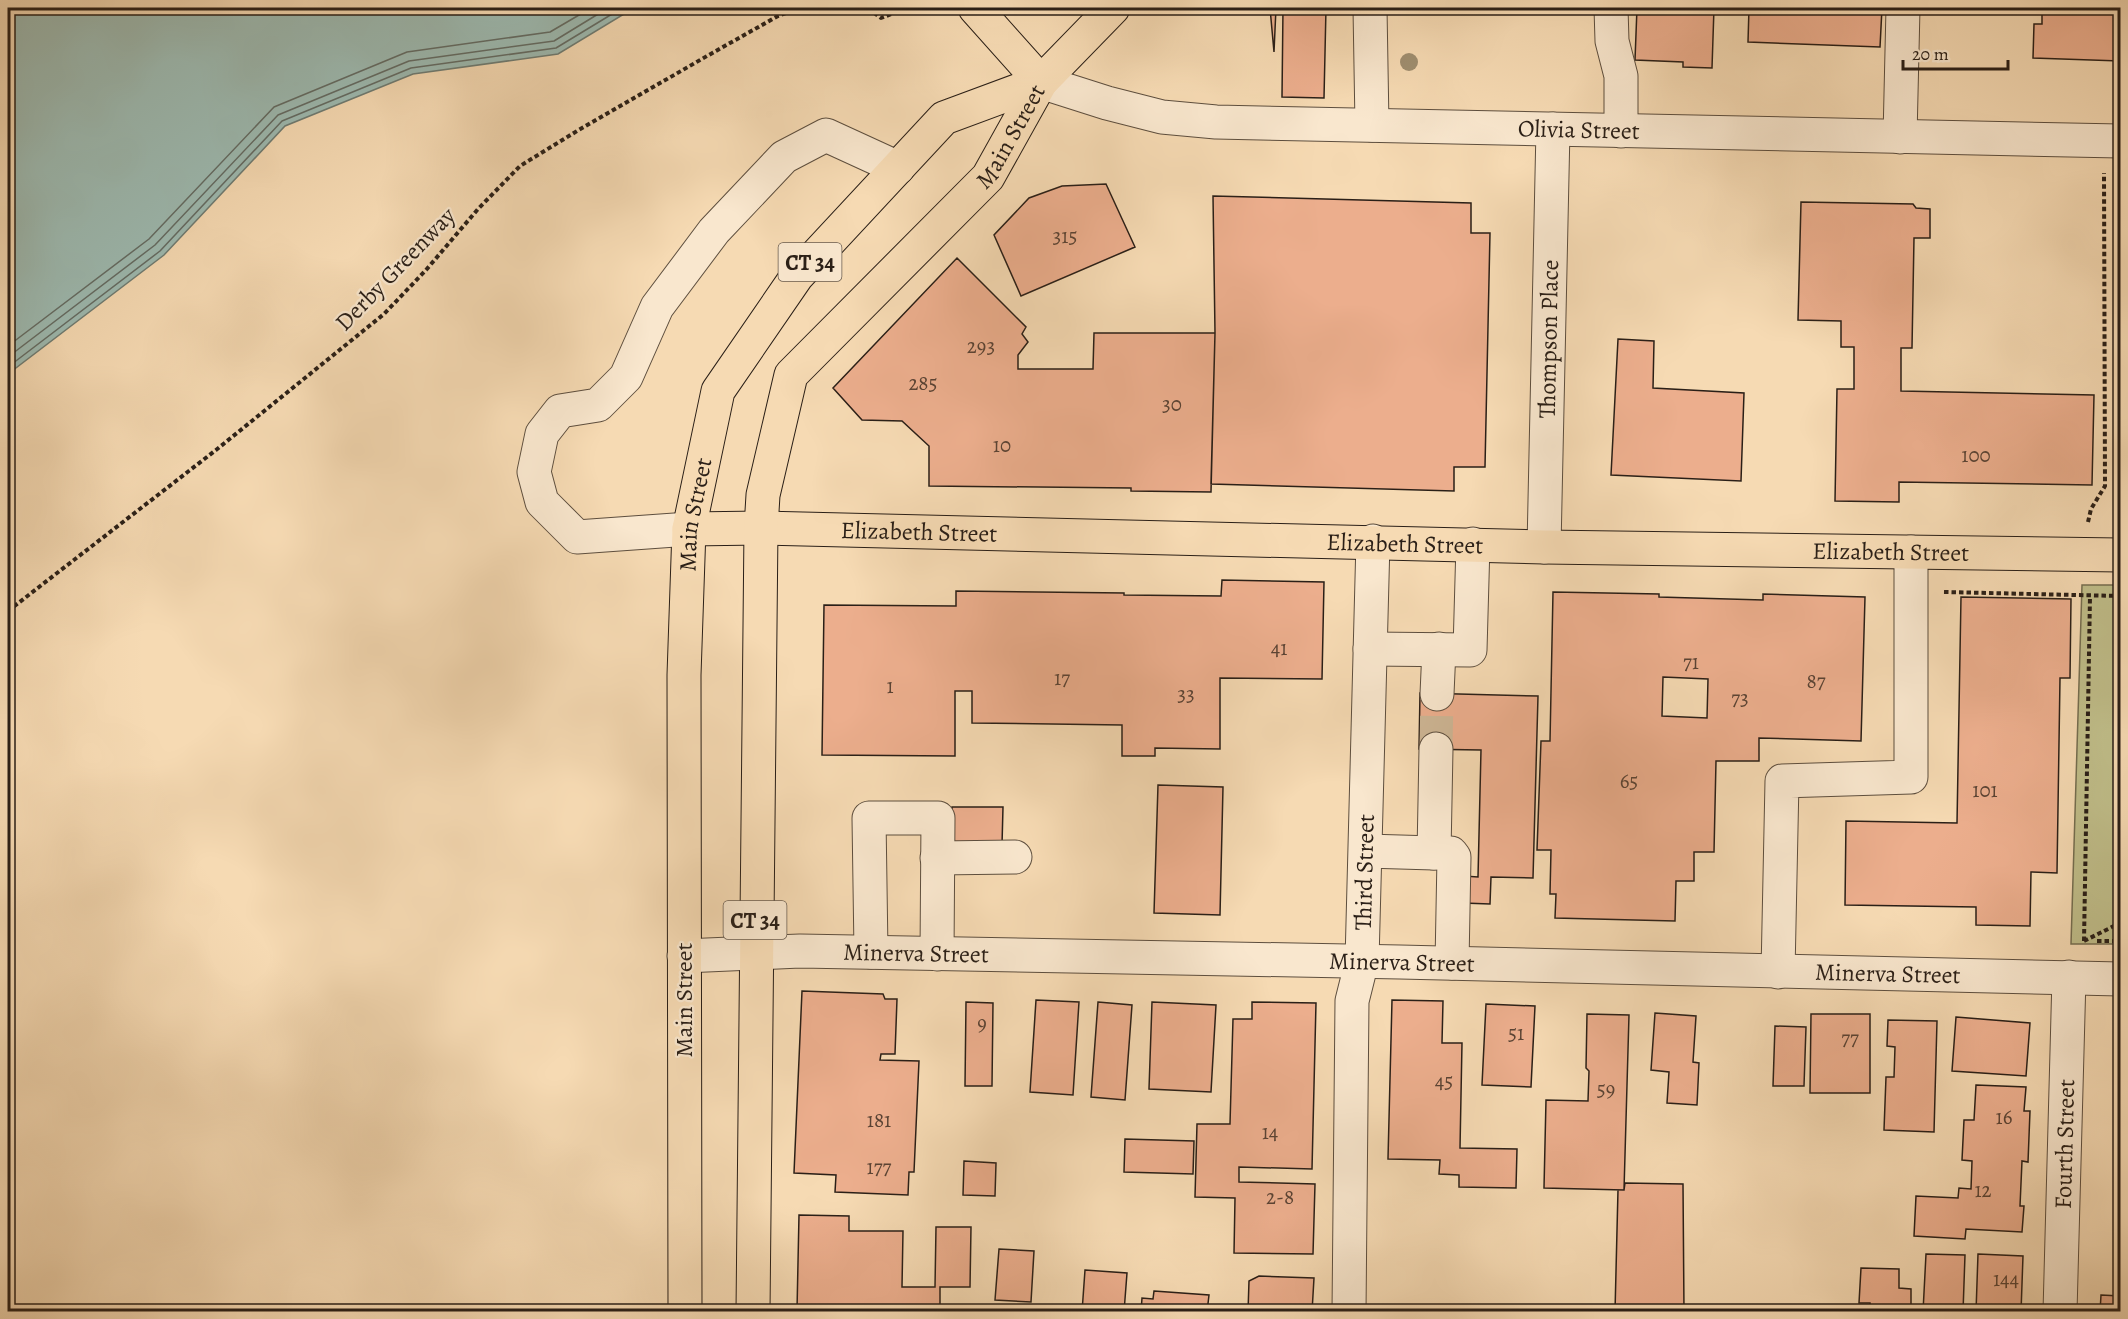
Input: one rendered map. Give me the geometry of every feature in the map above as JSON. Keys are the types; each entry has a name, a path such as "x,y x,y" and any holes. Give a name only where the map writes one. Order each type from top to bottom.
{"main road":[{"path":"975,8 1041,82"},
{"name":"CT 34","path":"1041,82 1113,8"},
{"name":"Main Street","path":"685,1311 684,675 689,529 718,391 797,276 944,118 1041,82"},
{"name":"Main Street","path":"753,1311 761,528 763,495 791,375 988,177 1041,82"},
{"name":"Elizabeth Street","path":"689,529 761,528 1373,541 1544,547 2121,555"}],"street":[{"path":"1370,8 1372,125"},
{"path":"1611,8 1612,41 1621,76 1621,131"},
{"path":"1900,137 1903,8"},
{"name":"Olivia Street","path":"1041,82 1107,103 1162,117 1216,122 2112,141"},
{"name":"Thompson Place","path":"1544,547 1553,129"},
{"path":"689,529 577,537 542,502 534,472 542,434 560,411 598,405 626,377 657,307 714,231 784,157 826,135 897,168"},
{"name":"Third Street","path":"1349,1311 1352,1001 1362,961 1373,541"},
{"path":"1370,649 1470,650 1473,544"},
{"path":"1778,972 1782,782 1911,777 1911,552"},
{"path":"1437,694 1439,650"},
{"path":"1434,853 1436,749"},
{"path":"871,952 869,818 938,818 937,954"},
{"path":"1365,851 1450,853 1454,857 1452,963"},
{"path":"937,858 1015,857"},
{"name":"Minerva Street","path":"684,956 800,951 871,952 2121,979"},
{"name":"Fourth Street","path":"2060,1311 2069,977"}],"path":[{"name":"Derby Greenway","path":"8,611 216,450 384,314 426,270 478,209 520,166 707,56 778,16 800,8"},
{"path":"868,8 881,18 907,8"},
{"path":"2080,554 2091,509 2105,486 2112,141"},
{"path":"1911,591 2120,597"},
{"path":"2084,942 2090,596"},
{"path":"2084,942 2121,923"},
{"path":"2084,942 2121,941"}],"shaded area":[{"path":"2082,585 2120,585 2120,944 2071,944"}],"water":[{"path":"8,8 634,8 558,54 413,74 285,126 164,255 8,374"}],"building":[{"path":"1270,8 1276,8 1274,52"},
{"path":"1283,8 1326,8 1324,98 1282,97"},
{"path":"1637,8 1714,8 1712,68 1683,67 1683,62 1635,60"},
{"path":"1749,8 1882,8 1880,47 1748,42"},
{"path":"2042,8 2120,8 2120,61 2033,58 2034,24 2042,24"},
{"path":"1106,184 1135,247 1021,296 994,235 1029,198 1062,186"},
{"path":"1213,196 1471,203 1471,233 1490,233 1485,467 1454,467 1454,491 1211,484 1215,333"},
{"path":"1801,202 1913,204 1916,208 1930,209 1930,238 1914,238 1912,348 1901,348 1901,391 2094,395 2092,485 1899,482 1899,502 1835,501 1837,389 1854,389 1854,347 1841,347 1841,321 1798,320"},
{"path":"957,258 1026,327 1022,334 1028,342 1018,355 1018,369 1093,369 1094,333 1215,333 1211,492 1131,491 1131,488 929,486 929,446 902,421 862,420 833,388"},
{"path":"1618,339 1654,341 1653,388 1744,393 1741,481 1611,475"},
{"path":"1222,580 1324,582 1322,679 1220,678 1220,749 1155,748 1155,756 1122,756 1122,725 972,723 972,691 955,691 955,756 822,755 824,605 956,606 956,591 1221,596"},
{"path":"1553,592 1659,594 1659,597 1763,600 1763,594 1865,597 1861,741 1759,738 1759,761 1716,761 1714,852 1694,852 1694,881 1676,881 1675,921 1555,918 1556,894 1550,894 1551,850 1537,850 1541,741 1550,741","holes":["1663,677 1708,679 1707,718 1662,716"]},
{"path":"1961,597 2071,599 2070,678 2060,678 2057,873 2031,872 2030,926 1976,925 1976,907 1845,905 1846,821 1957,823"},
{"path":"1420,693 1538,696 1533,878 1491,877 1490,904 1463,903 1464,876 1478,877 1481,750 1419,749"},
{"path":"1158,785 1223,787 1220,915 1154,913"},
{"path":"952,807 1003,807 1002,845 951,843"},
{"path":"802,991 883,994 885,999 897,999 895,1054 881,1054 880,1060 919,1061 914,1172 909,1172 908,1195 835,1192 836,1175 794,1173"},
{"path":"1036,1000 1079,1002 1073,1095 1030,1092"},
{"path":"1392,1000 1443,1001 1442,1043 1462,1043 1460,1148 1517,1149 1516,1188 1459,1187 1459,1175 1439,1174 1440,1160 1388,1159"},
{"path":"966,1002 993,1003 992,1086 965,1086"},
{"path":"1098,1002 1132,1005 1125,1100 1091,1097"},
{"path":"1152,1002 1216,1005 1211,1092 1149,1089"},
{"path":"1252,1002 1316,1003 1312,1169 1239,1167 1239,1182 1315,1184 1313,1254 1234,1253 1235,1198 1195,1197 1197,1124 1230,1124 1233,1019 1252,1019"},
{"path":"1486,1004 1535,1006 1531,1087 1482,1085"},
{"path":"1655,1013 1696,1016 1693,1062 1699,1063 1697,1105 1667,1103 1669,1072 1651,1070"},
{"path":"1587,1014 1629,1015 1624,1190 1544,1188 1546,1100 1588,1101"},
{"path":"1811,1014 1870,1014 1870,1093 1810,1093"},
{"path":"1956,1017 2030,1023 2026,1076 1952,1071"},
{"path":"1888,1020 1937,1021 1934,1132 1884,1130 1886,1077 1894,1077 1895,1047 1887,1046"},
{"path":"1775,1026 1806,1027 1804,1086 1773,1086"},
{"path":"1976,1085 2026,1087 2024,1111 2030,1111 2028,1162 2022,1161 2020,1206 2024,1206 2022,1232 1966,1229 1965,1239 1914,1236 1916,1196 1958,1198 1959,1188 1971,1189 1972,1161 1962,1160 1964,1120 1974,1120"},
{"path":"1125,1139 1194,1141 1193,1174 1124,1172"},
{"path":"964,1161 996,1163 995,1196 963,1195"},
{"path":"1625,1183 1683,1184 1684,1312 1615,1312 1618,1190 1624,1190"},
{"path":"799,1215 849,1216 849,1231 903,1231 902,1287 935,1287 936,1227 971,1227 970,1287 940,1287 940,1312 797,1310"},
{"path":"999,1249 1034,1251 1031,1302 995,1300"},
{"path":"1926,1254 1965,1255 1963,1312 1923,1312"},
{"path":"1978,1254 2023,1256 2021,1312 1976,1312"},
{"path":"1861,1268 1899,1269 1899,1288 1911,1289 1911,1312 1870,1312 1870,1303 1859,1303"},
{"path":"1085,1270 1127,1273 1124,1312 1082,1312"},
{"path":"1259,1276 1314,1278 1312,1312 1248,1312 1249,1281"},
{"path":"1154,1291 1209,1295 1207,1312 1141,1312 1142,1298 1153,1299"},
{"path":"2101,1295 2120,1296 2120,1312 2100,1312"}],"tunnel":[{"path":"1436,749 1437,694"}]}
